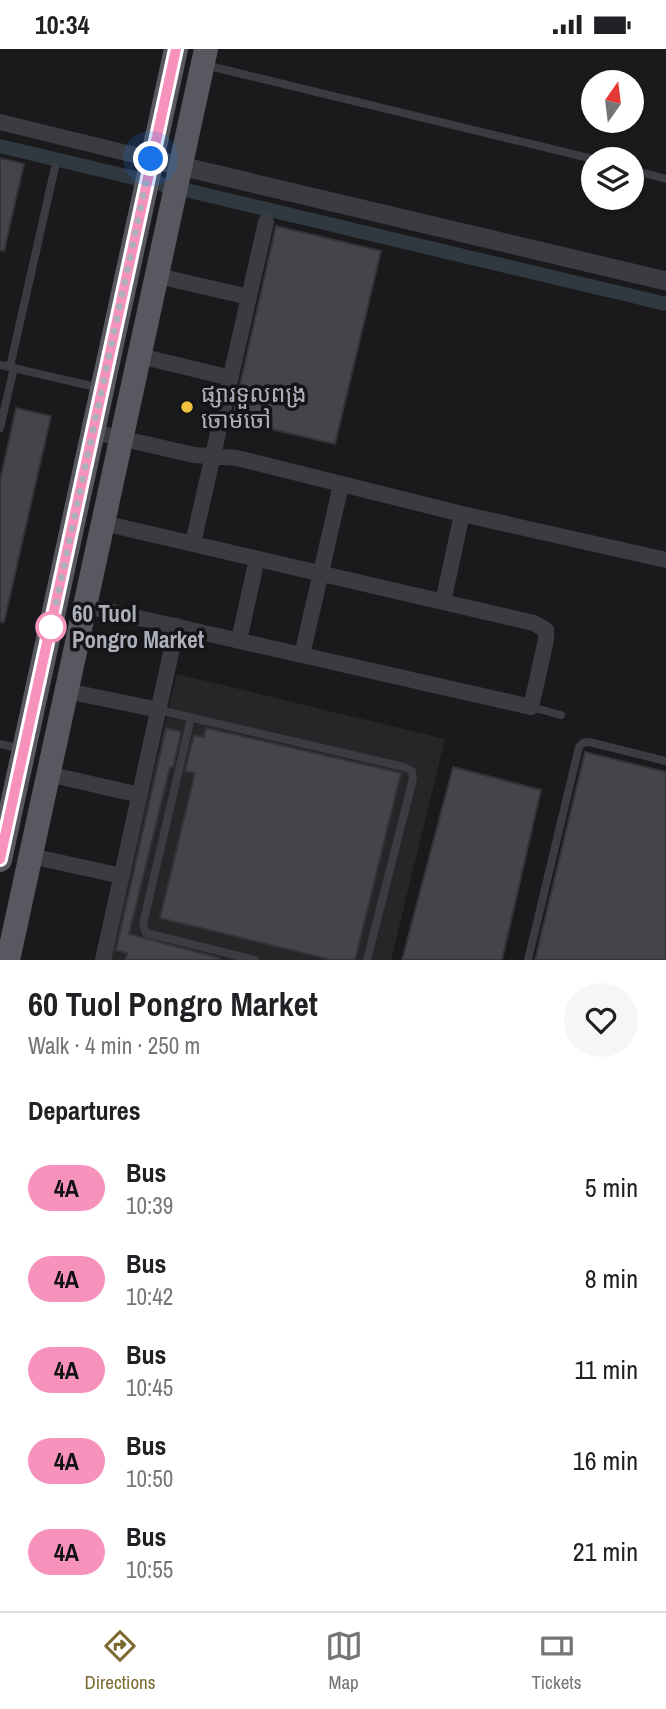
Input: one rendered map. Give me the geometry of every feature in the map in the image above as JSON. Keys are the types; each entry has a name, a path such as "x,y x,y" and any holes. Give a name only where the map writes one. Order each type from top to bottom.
{"main road":[{"path":"0,860 11,747 94,432 176,49"},
{"path":"8,960 204,57"}],"street":[{"path":"0,122 148,175 666,281"},
{"path":"193,543 266,222"},
{"path":"158,276 249,297"},
{"path":"140,356 231,378"},
{"path":"94,432 194,455 237,458 462,514 666,560"},
{"path":"302,655 341,485"},
{"path":"443,602 462,514"},
{"path":"86,606 531,708 547,640 546,630 534,623 103,523"},
{"path":"239,641 257,559"},
{"path":"103,960 177,626"},
{"path":"67,691 159,710"},
{"path":"48,774 140,795"},
{"path":"31,856 122,876"},
{"path":"0,958 8,960"}],"lane":[{"path":"204,57 581,156"},
{"path":"0,428 55,167"},
{"path":"644,173 666,179"},
{"path":"0,365 103,389"},
{"path":"531,708 561,715"},
{"path":"159,710 412,771 413,779 367,960"},
{"path":"191,717 143,924 146,933 255,960"},
{"path":"528,960 579,747 589,742 666,761"}],"shaded area":[{"path":"177,674 445,739 391,960 108,960"}],"building":[{"path":"0,158 24,164 4,251 0,250"},
{"path":"276,226 381,251 335,444 232,420"},
{"path":"16,408 51,416 4,622 0,622 0,481"},
{"path":"166,728 181,732 129,934 219,958 218,960 126,960 127,953 116,950"},
{"path":"206,728 401,773 355,960 332,960 160,918 195,773 185,771 194,735 204,737"},
{"path":"585,752 666,772 666,960 535,960"},
{"path":"453,767 541,790 502,960 402,960"}],"waterway":[{"path":"0,146 666,304"}],"bus line":[{"name":"4A","path":"0,859 176,49"}],"place":[{"name":"ផ្សារទួលពង្រ ចោមចៅ","path":"187,407"},
{"name":"60 Tuol Pongro Market","path":"51,627"}],"route":[{"path":"51,627 151,159"}]}
